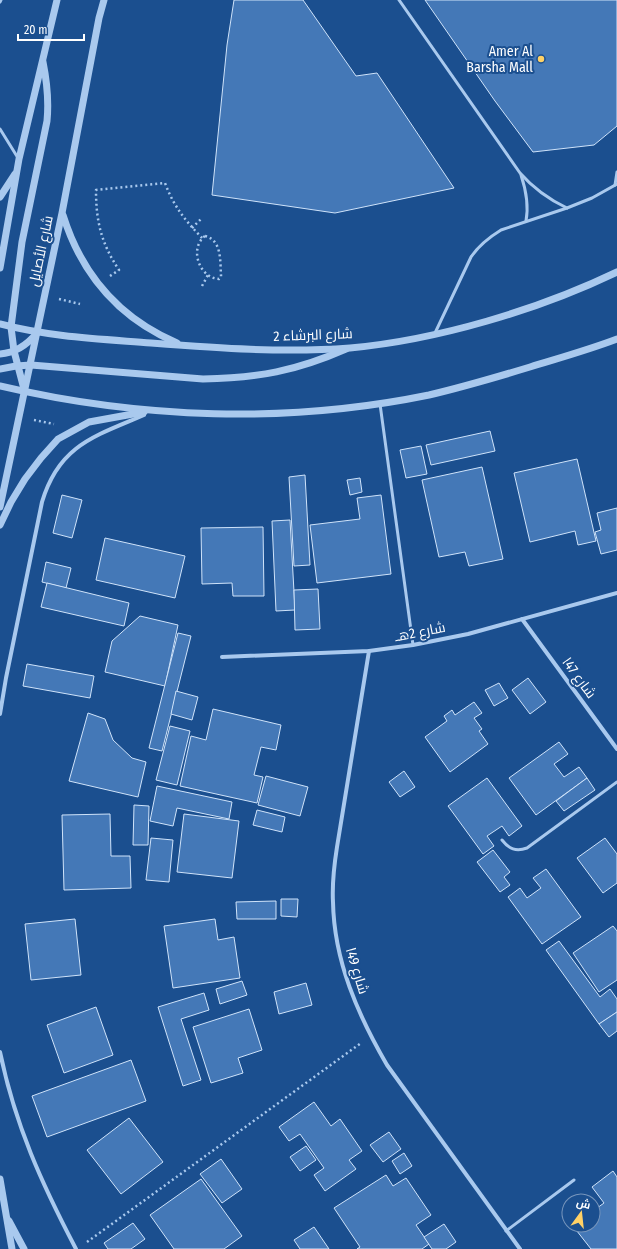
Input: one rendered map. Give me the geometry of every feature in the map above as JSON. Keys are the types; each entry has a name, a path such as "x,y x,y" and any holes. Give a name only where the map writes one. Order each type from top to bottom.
{"street":[{"path":"0,268 19,159 58,0"},
{"name":"شارع الأصايل","path":"0,507 38,332 99,18 104,0"},
{"path":"24,391 14,351 11,327 22,242 47,121 48,91 42,62"},
{"path":"0,197 17,171"},
{"path":"62,214 76,251 98,284 116,304 136,321 158,335 183,346"},
{"name":"شارع البرشاء 2","path":"0,324 38,332 239,350 350,348 402,342 454,330 556,298 617,272"},
{"path":"0,354 14,351 23,347 31,341 38,332"},
{"path":"0,386 64,400 154,410 211,414 267,414 324,410 380,404 480,382 594,348 617,339"},
{"path":"0,369 30,365 204,379 232,379 260,376 291,370 350,348"},
{"path":"0,525 11,502 25,479 40,458 58,439 89,422 154,410"},
{"path":"0,714 42,502 52,476 60,464 79,445 91,438 154,410"},
{"name":"شارع 2هـ","path":"222,657 369,651 414,645 468,634 617,593"},
{"name":"شارع 47ا","path":"522,619 617,749"},
{"name":"شارع 49ا","path":"369,651 333,875 335,931 340,958 348,985 370,1036 387,1065 520,1249"},
{"path":"0,1052 14,1111 26,1144 52,1202 76,1249"},
{"path":"0,1179 12,1249"},
{"path":"6,1215 24,1249"}],"lane":[{"path":"399,0 520,173 541,194 567,208"},
{"path":"0,129 19,159"},
{"path":"435,334 471,257 479,246 501,230 592,198 616,185 617,172"},
{"path":"520,173 525,187 527,201 526,221"},
{"path":"380,404 414,645"},
{"path":"502,840 506,845 516,850 527,848 617,782"},
{"path":"506,1231 574,1180"}],"path":[{"path":"98,284 118,270 104,244 99,229 96,209 96,190 165,184 179,212 202,238"},
{"path":"192,228 202,219"},
{"path":"205,236 210,237 218,248 220,255 221,277 216,279 201,269 197,253 202,238 205,236"},
{"path":"202,286 208,275"},
{"path":"76,1249 370,1036"}],"building":[{"path":"234,0 303,0 356,76 377,73 454,188 335,213 212,195 227,45"},
{"path":"425,0 617,0 617,126 594,145 533,152 495,101"},
{"path":"490,431 495,451 431,465 426,445"},
{"path":"421,446 427,474 406,478 400,450"},
{"path":"577,459 596,541 578,545 575,531 530,542 514,473"},
{"path":"482,467 503,559 469,566 465,552 439,557 422,480"},
{"path":"305,475 310,565 294,566 289,477"},
{"path":"360,478 362,492 350,495 347,480"},
{"path":"62,495 82,500 72,538 53,533"},
{"path":"381,495 391,574 317,583 310,525 360,519 357,498"},
{"path":"617,508 617,550 601,554 595,532 601,530 597,513"},
{"path":"290,520 295,610 276,611 272,521"},
{"path":"263,527 264,596 233,596 232,583 202,584 201,528"},
{"path":"105,538 185,556 175,598 96,580"},
{"path":"46,562 71,568 66,588 42,582"},
{"path":"47,583 129,603 124,626 41,607"},
{"path":"318,589 320,629 295,630 294,590"},
{"path":"140,616 178,625 165,686 105,672 112,641"},
{"path":"178,633 191,636 162,751 149,748"},
{"path":"27,664 94,676 90,698 23,686"},
{"path":"528,678 546,702 530,714 512,690"},
{"path":"499,683 508,698 494,706 485,690"},
{"path":"176,691 198,697 192,720 171,714"},
{"path":"474,702 482,713 474,718 482,729 479,731 488,744 450,772 425,737 447,721 444,716 452,710 455,715"},
{"path":"213,709 281,725 276,750 261,747 254,775 263,777 257,803 180,786 191,736 206,740"},
{"path":"88,713 105,719 113,740 132,758 146,762 138,797 69,781"},
{"path":"170,726 190,731 177,785 156,780"},
{"path":"559,742 568,754 554,764 564,777 579,767 587,778 536,815 509,778"},
{"path":"404,771 415,787 400,797 389,782"},
{"path":"266,776 308,787 300,816 258,805"},
{"path":"487,778 522,826 509,836 502,826 487,836 494,846 483,854 448,806"},
{"path":"587,778 595,790 564,811 556,801"},
{"path":"157,786 232,802 229,819 177,808 173,826 150,821"},
{"path":"134,805 149,806 148,845 133,845"},
{"path":"257,810 285,817 282,832 253,825"},
{"path":"110,814 111,856 130,856 131,888 64,890 62,815"},
{"path":"184,814 239,821 232,878 177,872"},
{"path":"151,838 173,840 169,882 146,880"},
{"path":"605,838 617,854 617,883 603,893 577,858"},
{"path":"493,850 510,872 504,877 510,885 500,892 477,862"},
{"path":"546,869 581,917 542,944 508,897 520,888 527,898 541,888 533,878"},
{"path":"281,899 298,899 297,917 281,916"},
{"path":"276,901 276,919 237,919 236,902"},
{"path":"75,919 81,975 31,980 25,924"},
{"path":"215,919 218,940 234,937 240,978 173,988 164,926"},
{"path":"613,926 617,931 617,980 599,992 573,953"},
{"path":"559,941 600,997 610,989 617,999 617,1012 599,1024 546,950"},
{"path":"242,981 247,995 220,1004 216,989"},
{"path":"306,983 312,1005 279,1014 274,992"},
{"path":"204,993 209,1010 181,1019 201,1080 183,1086 158,1007"},
{"path":"96,1007 113,1055 64,1073 47,1025"},
{"path":"249,1009 262,1050 238,1058 243,1073 211,1083 193,1027"},
{"path":"617,1012 617,1031 609,1037 599,1024"},
{"path":"131,1060 146,1101 47,1137 32,1096"},
{"path":"314,1102 331,1126 340,1119 362,1151 349,1160 356,1169 325,1191 314,1175 324,1168 300,1134 289,1141 279,1127"},
{"path":"129,1118 163,1162 121,1194 87,1150"},
{"path":"389,1132 401,1149 383,1162 370,1145"},
{"path":"306,1146 316,1160 300,1171 290,1157"},
{"path":"404,1153 412,1166 400,1174 392,1161"},
{"path":"221,1159 242,1189 222,1203 200,1174"},
{"path":"613,1171 617,1177 617,1249 591,1249 578,1233 601,1233 601,1205 604,1203 601,1199 601,1193 596,1193 592,1187"},
{"path":"386,1175 393,1186 406,1178 431,1215 416,1225 429,1244 422,1249 357,1249 360,1247 334,1208"},
{"path":"201,1179 242,1236 224,1249 174,1249 150,1215"},
{"path":"133,1223 145,1239 131,1249 108,1249 104,1243"},
{"path":"444,1224 456,1242 446,1249 432,1249 424,1237"},
{"path":"314,1227 329,1249 300,1249 294,1240"}],"place":[{"name":"Amer Al Barsha Mall","path":"541,59"}]}
